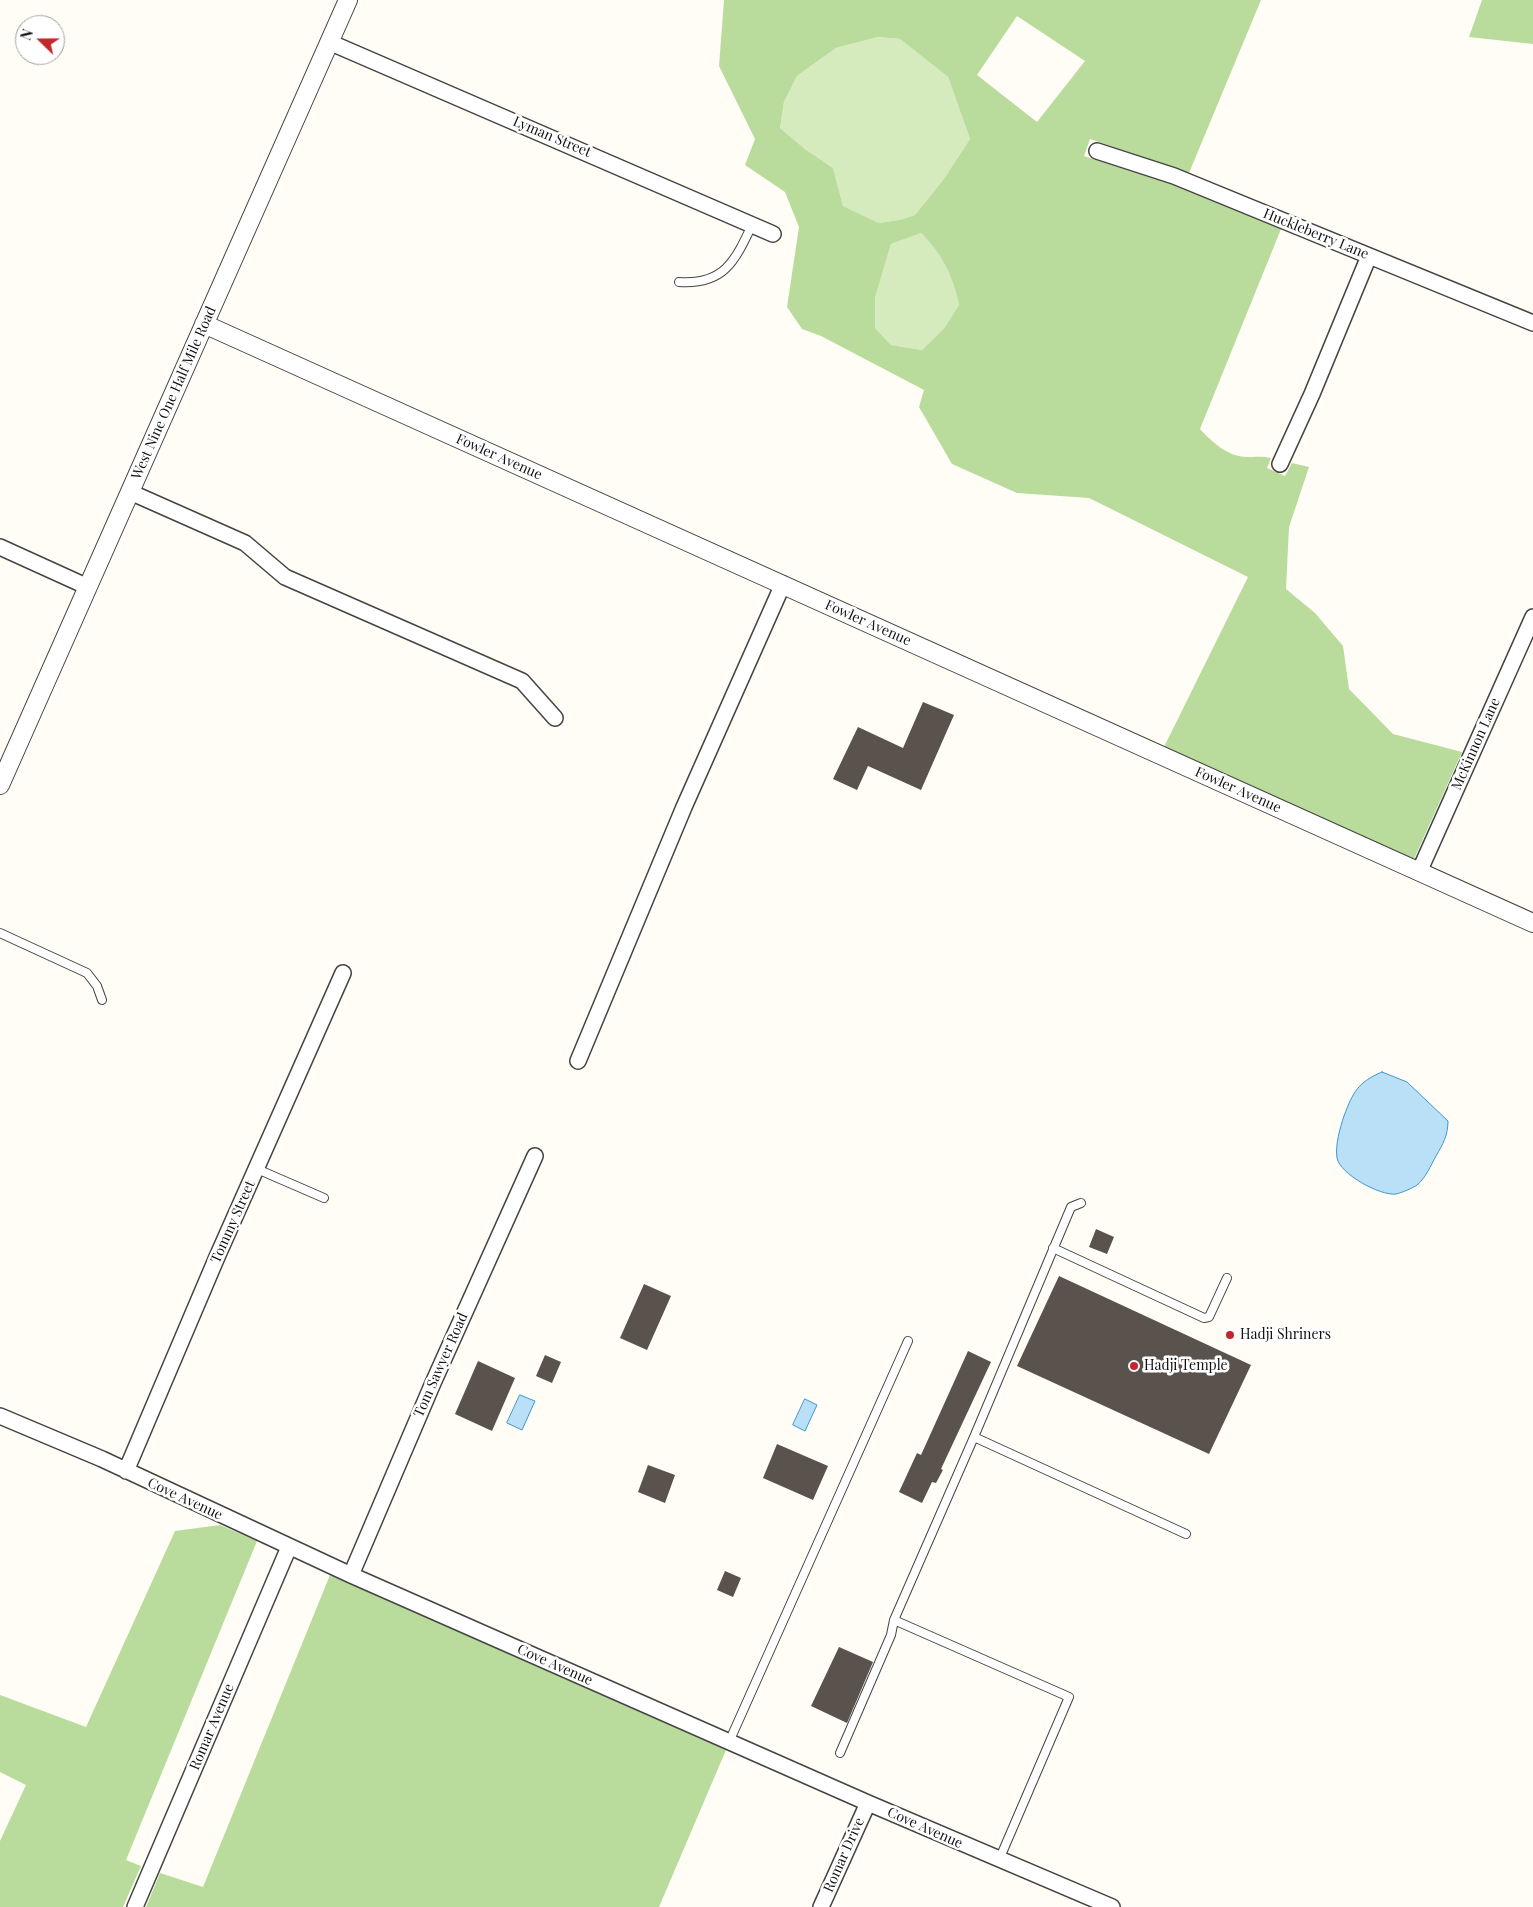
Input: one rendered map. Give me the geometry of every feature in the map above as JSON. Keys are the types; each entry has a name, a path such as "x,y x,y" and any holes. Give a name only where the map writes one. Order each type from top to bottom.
{"street":[{"name":"West Nine One Half Mile Road","path":"0,785 348,0"},
{"name":"Lyman Street","path":"329,42 773,234"},
{"name":"Huckleberry Lane","path":"1097,151 1174,176 1533,322"},
{"path":"1280,464 1312,394 1369,256"},
{"name":"Fowler Avenue","path":"204,324 1533,923"},
{"path":"130,492 245,543 285,577 522,681 555,718"},
{"path":"0,547 88,587"},
{"path":"578,1061 684,807 783,584"},
{"name":"McKinnon Lane","path":"1419,872 1533,617"},
{"name":"Tommy Street","path":"126,1471 344,973"},
{"name":"Tom Sawyer Road","path":"351,1575 433,1384 535,1156"},
{"name":"Cove Avenue","path":"0,1416 126,1471 351,1575 729,1742 999,1860 1112,1907"},
{"name":"Romar Avenue","path":"134,1907 289,1547"},
{"name":"Romar Drive","path":"821,1907 868,1803"}],"lane":[{"path":"679,282 700,283 721,274 740,250 752,225"},
{"path":"0,932 88,973 97,986 102,1000"},
{"path":"257,1169 324,1198"},
{"path":"840,1754 891,1635 894,1620 974,1437 1053,1248 1071,1207 1080,1203"},
{"path":"1053,1248 1204,1318 1209,1317 1227,1278"},
{"path":"729,1742 908,1341"},
{"path":"974,1437 1186,1534"},
{"path":"894,1620 1069,1697 999,1860"}],"green space":[{"path":"724,0 1261,0 1189,173 1090,139 1084,156 1171,184 1281,229 1200,429 1215,444 1227,452 1247,457 1271,458 1267,468 1285,476 1292,463 1309,467 1289,527 1286,589 1315,613 1343,646 1349,689 1393,734 1462,752 1414,859 1164,747 1248,577 1089,498 1017,493 952,464 919,407 924,390 821,336 802,329 787,307 799,227 785,192 745,165 755,139 719,66","holes":["1017,16 1085,61 1037,122 977,75","878,37 900,39 948,77 970,139 943,180 915,215 879,223 843,206 833,168 805,149 780,128 784,102 797,76 836,48","921,233 941,257 957,294 959,305 945,327 922,350 891,345 875,328 875,298 891,244"]},
{"path":"1482,0 1533,0 1533,44 1469,37"},
{"path":"878,37 900,39 948,77 970,139 943,180 915,215 879,223 843,206 833,168 805,149 780,128 784,102 797,76 836,48"},
{"path":"921,233 946,266 959,305 945,327 922,350 891,345 875,328 875,298 891,244"},
{"path":"220,1525 257,1541 126,1860 141,1866 123,1907 0,1907 0,1841 26,1785 0,1772 0,1695 86,1727 175,1531"},
{"path":"330,1575 726,1750 659,1907 146,1907 160,1873 203,1887"}],"water":[{"path":"1382,1072 1407,1082 1448,1121 1443,1143 1428,1172 1415,1186 1396,1194 1389,1194 1362,1183 1345,1171 1337,1158 1340,1131 1350,1100 1362,1084"},
{"path":"520,1395 535,1401 522,1430 507,1423"},
{"path":"805,1399 817,1405 805,1431 793,1425"}],"building":[{"path":"923,702 954,715 921,790 868,766 857,790 833,779 858,727 903,748"},
{"path":"1096,1229 1114,1237 1107,1254 1089,1247"},
{"name":"Hadji Temple","path":"1059,1276 1251,1365 1209,1454 1017,1366"},
{"path":"644,1284 671,1296 647,1350 620,1338"},
{"path":"968,1351 991,1362 941,1469 943,1470 936,1483 932,1482 922,1503 899,1492 917,1453 921,1455"},
{"path":"545,1355 561,1362 552,1383 536,1376"},
{"path":"478,1361 515,1378 492,1431 455,1414"},
{"path":"777,1444 828,1466 813,1500 763,1478"},
{"path":"648,1465 675,1475 665,1503 638,1492"},
{"path":"725,1571 741,1578 733,1597 717,1590"},
{"path":"839,1647 873,1662 847,1723 811,1706"}],"place":[{"name":"Hadji Shriners","path":"1230,1335"},
{"name":"Hadji Temple","path":"1134,1366"}]}
